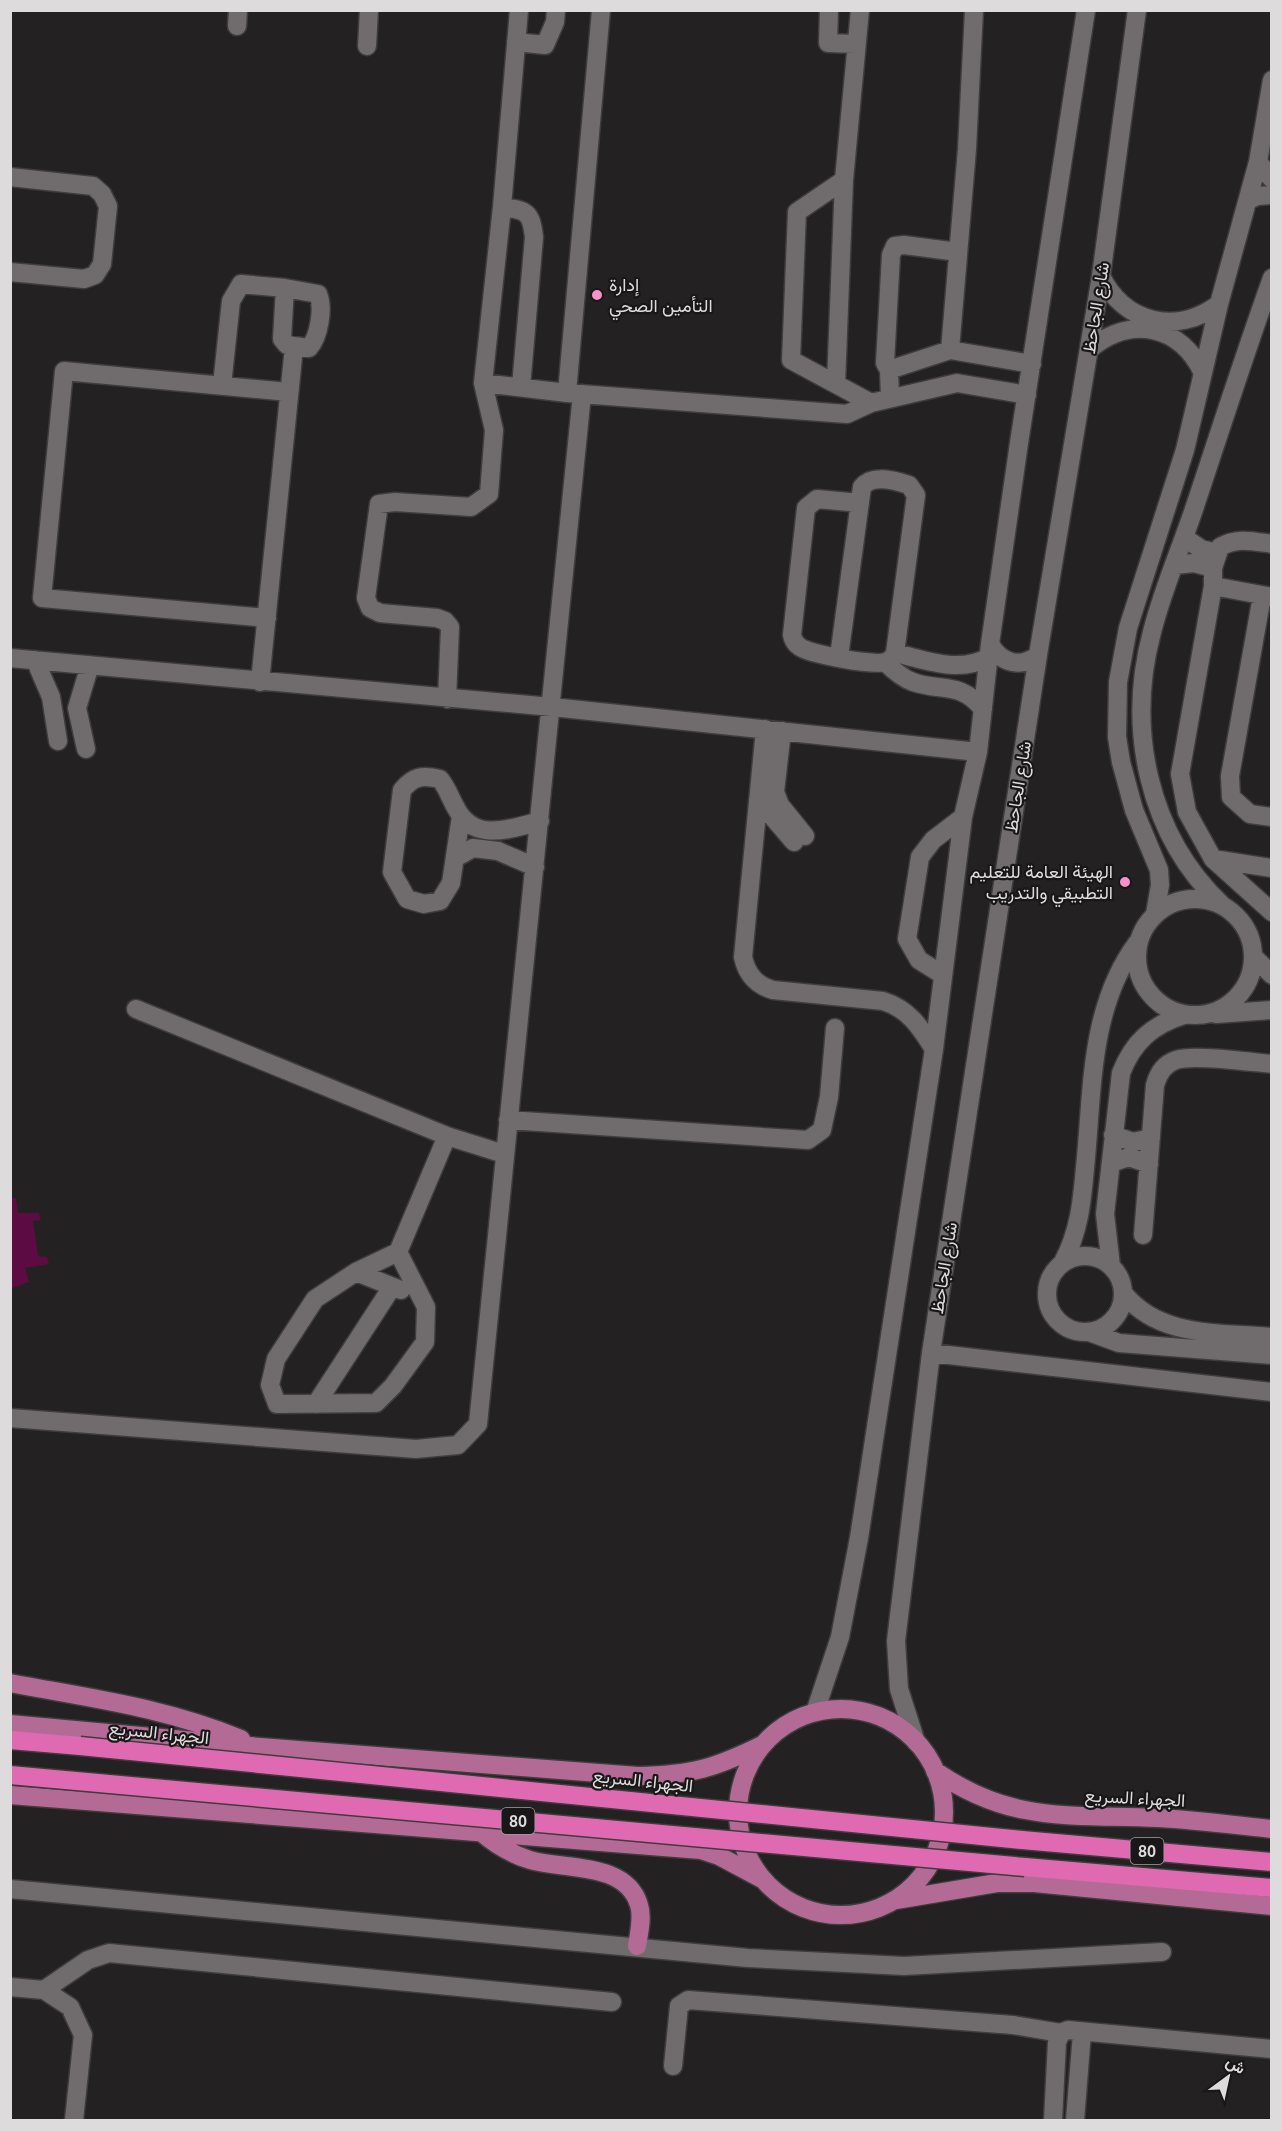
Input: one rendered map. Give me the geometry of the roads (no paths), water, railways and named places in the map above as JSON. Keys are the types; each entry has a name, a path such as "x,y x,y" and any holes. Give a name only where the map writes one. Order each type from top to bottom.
{"highway":[{"name":"الجهراء السريع","path":"10,1740 1022,1840 1272,1862"},
{"name":"80","path":"10,1775 1272,1888"}],"main road":[{"path":"10,1683 148,1708 179,1716 260,1747"},
{"path":"764,1880 746,1852 738,1813 745,1773 762,1744 786,1724 815,1712 846,1709 877,1716 898,1727 916,1742 935,1771 940,1786 944,1819 936,1851 919,1879 894,1900"},
{"name":"الجهراء السريع","path":"10,1724 260,1747 638,1776 700,1772 722,1765 762,1744"},
{"name":"الجهراء السريع","path":"935,1771 980,1797 1007,1808 1036,1814 1161,1819 1272,1829"},
{"path":"10,1795 701,1850 719,1856 764,1880 789,1900 818,1912 857,1913 894,1900 997,1883 1034,1883 1272,1906"},
{"path":"482,1833 518,1856 545,1863 596,1870 622,1882 632,1892 639,1905 637,1946"}],"street":[{"path":"367,46 369,10"},
{"path":"447,699 450,627 445,621 437,618 380,613 370,608 366,598 379,504 395,501 471,507 489,494 494,430 483,382 502,207 519,10"},
{"path":"516,42 545,45 555,22 556,10"},
{"path":"10,1418 416,1449 458,1445 478,1424 504,1154 552,707 601,10"},
{"path":"829,10 828,43 856,44"},
{"path":"836,384 844,180 860,10"},
{"path":"950,350 974,10"},
{"path":"815,1712 840,1637 859,1538 934,1049 963,817 978,752 989,650 1086,10"},
{"name":"شارع الجاحظ","path":"916,1742 899,1689 896,1641 931,1353 1038,655 1090,349 1137,10"},
{"path":"1155,914 1159,899 1159,870 1134,810 1121,762 1118,737 1118,682 1128,628 1177,479 1218,304 1258,162 1272,80"},
{"path":"1258,162 1263,172 1272,179"},
{"path":"10,177 93,186 102,194 108,206 102,264 95,275 84,279 10,272"},
{"path":"844,180 797,212 791,360 871,403"},
{"path":"1248,200 1258,196 1272,195"},
{"path":"502,207 523,209 532,219 534,237 521,387"},
{"path":"890,399 889,370 885,363 891,255 895,246 904,245 958,252"},
{"path":"1101,276 1124,307 1134,314 1159,322 1191,319 1218,304"},
{"path":"1208,1014 1221,1010 1241,993 1252,969 1251,940 1244,926 1196,878 1176,846 1156,803 1144,757 1141,708 1146,657 1159,608 1185,538 1272,278"},
{"path":"222,385 231,302 234,291 241,284 285,288 318,294 321,301 316,341 309,348 294,347 282,339 285,288"},
{"path":"1090,349 1113,334 1139,328 1153,330 1178,341 1197,361 1203,373"},
{"path":"260,682 294,347"},
{"path":"889,370 950,350 1032,364"},
{"path":"267,618 42,598 64,371 288,392"},
{"path":"483,382 574,394 847,414 871,403 957,383 1027,395"},
{"path":"839,657 862,487 872,479 909,485 916,495 890,657 898,674 914,683 952,688 972,696 983,709"},
{"path":"860,502 817,500 808,504 804,512 793,640 802,649 839,657 890,657 956,666 977,663 989,650"},
{"path":"1185,538 1201,549 1214,569"},
{"path":"1272,544 1240,539 1220,546 1214,569 1180,774 1187,812 1214,859 1272,912"},
{"path":"1175,565 1194,563 1214,569 1267,597 1230,776 1231,797 1250,814 1272,817"},
{"path":"989,650 1011,663 1031,661 1038,655"},
{"path":"10,658 552,707 978,752"},
{"path":"34,660 51,698 58,741"},
{"path":"86,749 77,708 90,665"},
{"path":"774,730 758,800 743,957 749,975 764,987 773,990 893,1004 912,1017 934,1049"},
{"path":"758,800 799,839 775,792 774,730"},
{"path":"461,816 457,857 451,883 440,901 423,904 407,899 393,872 402,790 410,780 423,775 440,779 467,824 487,832 500,832 540,821"},
{"path":"943,975 919,960 907,939 920,857 933,840 963,817"},
{"path":"457,857 473,848 490,850 535,867"},
{"path":"1214,859 1272,868"},
{"path":"1222,905 1208,900 1187,899 1167,906 1155,914 1147,922 1110,988 1100,1022 1079,1220 1063,1262 1055,1270 1047,1290 1052,1312 1068,1328 1119,1342 1272,1355"},
{"path":"1137,943 1138,974 1145,989 1162,1005 1184,1015"},
{"path":"1253,956 1264,970 1272,975"},
{"path":"136,1009 447,1136 504,1154"},
{"path":"1111,1266 1105,1225 1121,1073 1128,1056 1151,1029 1184,1015 1272,1010"},
{"path":"508,1120 808,1140 822,1130 829,1097 835,1028"},
{"path":"1143,1235 1157,1077 1167,1064 1182,1058 1272,1064"},
{"path":"1113,1135 1133,1142 1151,1138"},
{"path":"398,1252 426,1307 425,1342 393,1386 376,1402 277,1404 270,1385 276,1359 315,1299 356,1272 398,1252 447,1136"},
{"path":"1111,1163 1129,1157 1149,1164"},
{"path":"1063,1262 1083,1255 1103,1260 1118,1274 1124,1294 1149,1317 1169,1326 1272,1336"},
{"path":"356,1272 421,1297"},
{"path":"316,1404 392,1287"},
{"path":"1089,1332 1100,1329 1117,1315 1124,1294"},
{"path":"931,1353 1272,1392"},
{"path":"10,1888 748,1958 904,1966 1162,1952"},
{"path":"44,1990 88,1960 109,1953 612,2002"},
{"path":"10,1987 44,1990 70,2007 83,2035 75,2121"},
{"path":"673,2066 676,2015 679,2006 688,2001 1013,2025 1061,2033 1068,2030 1272,2049"},
{"path":"1053,2121 1055,2055 1061,2033"},
{"path":"1075,2121 1082,2033"}],"place":[{"name":"إدارة التأمين الصحي","path":"597,295"},
{"name":"الهيئة العامة للتعليم التطبيقي والتدريب","path":"1125,882"}]}
